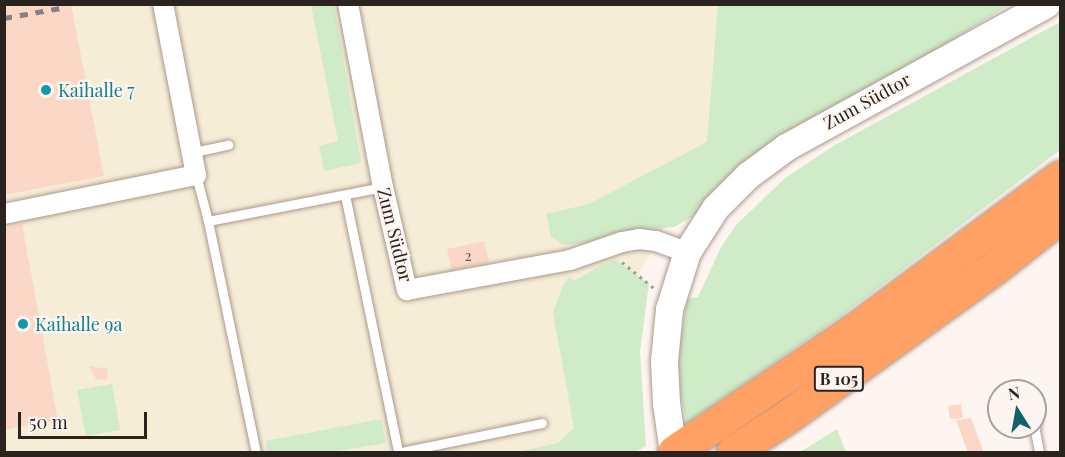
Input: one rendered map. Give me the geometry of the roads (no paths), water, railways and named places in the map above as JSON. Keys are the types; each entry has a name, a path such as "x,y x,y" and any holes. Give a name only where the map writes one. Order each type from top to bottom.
{"highway":[{"name":"B 105","path":"674,453 853,331 1060,177"},
{"name":"B 105","path":"733,453 995,267 1060,216"}],"street":[{"path":"4,214 196,175 194,152 163,4"},
{"name":"Zum Südtor","path":"348,4 383,187 408,290 570,260 614,244 639,239 656,241 687,252"},
{"name":"Zum Südtor","path":"674,453 666,403 665,340 673,294 687,252 715,208 730,191 786,147 1046,4"}],"lane":[{"path":"194,152 228,145"},
{"path":"196,175 208,222 256,453"},
{"path":"208,222 383,187"},
{"path":"345,195 399,453 542,423"}],"railway":[{"path":"4,18 66,7"}],"place":[{"name":"Kaihalle 7","path":"46,90"},
{"name":"Kaihalle 9a","path":"23,324"}]}
